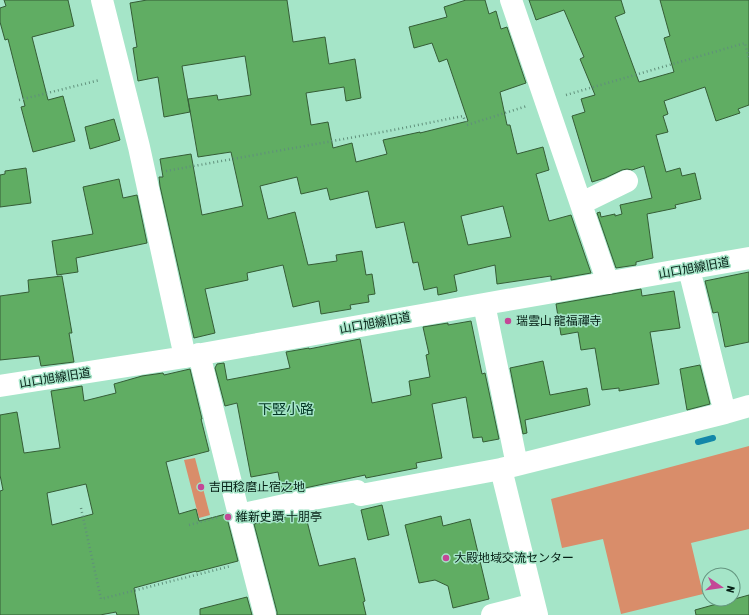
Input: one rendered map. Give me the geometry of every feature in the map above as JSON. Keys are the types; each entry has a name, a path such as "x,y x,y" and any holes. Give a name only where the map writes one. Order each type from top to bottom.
{"street":[{"path":"102,0 192,355 230,516 251,561 265,615"},
{"path":"511,0 582,202 608,283"},
{"path":"582,202 627,181"},
{"name":"山口旭線旧道","path":"0,386 192,355 749,258"},
{"path":"689,269 725,413"},
{"path":"484,304 509,467 536,609 492,615"},
{"path":"230,516 307,500 357,492 361,495 509,467 749,406"}],"path":[{"path":"145,174 380,133 464,116 467,125 546,100 745,43 749,60"},
{"path":"19,100 120,75"},
{"path":"81,508 101,599 251,561"},
{"path":"189,525 230,516"}],"shaded area":[{"path":"749,446 749,529 691,543 701,586 701,594 621,614 603,539 562,548 551,499"},
{"path":"195,458 210,515 199,518 184,460"}],"building":[{"path":"4,0 68,0 74,26 32,37 48,100 63,96 75,141 33,152 21,107 25,106 8,39 5,40 0,22 0,8 6,6"},
{"path":"147,0 287,0 293,42 325,37 329,64 355,59 361,98 346,101 344,87 306,93 311,125 328,122 333,148 352,143 356,162 387,154 383,140 420,133 468,121 447,59 439,62 432,43 414,48 409,27 447,17 444,7 466,0 485,0 489,14 496,11 501,29 507,27 526,83 500,92 507,125 510,125 517,154 543,147 549,170 536,174 549,221 571,215 591,273 551,280 551,276 497,284 495,265 454,275 457,291 438,295 437,287 424,290 418,262 413,263 404,222 376,228 368,191 330,200 327,188 301,194 297,177 260,186 268,219 295,212 308,265 337,261 336,255 362,251 366,275 372,274 375,294 368,295 369,302 350,305 351,309 321,314 319,301 293,307 283,265 247,273 248,280 205,289 215,333 194,338 160,186 159,177 163,177 160,159 191,154 202,215 243,206 231,152 198,157 188,99 217,95 218,100 251,95 245,56 182,66 190,112 164,117 158,77 138,81 133,48 137,47 130,3","holes":["503,206 511,237 468,245 461,216"]},
{"path":"529,0 621,0 625,13 615,17 639,82 674,72 664,38 670,36 660,0 749,0 749,105 738,109 740,113 716,121 705,87 664,101 668,114 663,116 668,132 656,135 666,172 680,168 682,176 695,173 701,199 675,205 676,208 647,214 653,258 636,262 636,265 616,268 597,213 600,212 601,217 615,214 615,216 622,214 620,205 652,198 644,166 632,170 622,170 592,182 572,116 585,112 581,99 595,95 580,59 584,57 564,10 536,20"},
{"path":"114,119 120,140 90,149 85,127"},
{"path":"26,168 31,203 0,207 0,175 5,174 5,171"},
{"path":"119,179 123,198 137,195 147,243 76,258 78,272 57,275 52,241 93,234 83,187"},
{"path":"749,272 749,342 725,347 718,312 713,313 705,281"},
{"path":"62,276 72,333 69,333 74,362 41,366 39,356 0,360 0,296 29,292 28,280"},
{"path":"641,289 642,296 674,291 680,328 650,332 659,384 619,391 619,388 602,390 595,348 581,350 578,332 561,335 556,304"},
{"path":"471,321 482,374 485,373 499,439 483,442 482,437 473,438 466,397 432,404 442,458 416,463 417,468 366,478 365,475 282,493 278,472 251,477 237,403 225,406 215,368 217,364 224,363 227,380 290,368 286,352 360,339 372,403 411,395 409,381 430,377 426,355 429,354 423,327"},
{"path":"543,361 550,395 587,388 590,405 525,420 527,433 523,434 510,368"},
{"path":"700,365 710,404 687,410 680,369"},
{"path":"190,369 209,451 166,462 179,514 196,509 199,521 226,514 238,561 134,588 139,615 117,615 116,612 100,615 0,615 0,491 3,490 0,475 0,415 17,412 24,453 60,448 51,391 82,386 84,401 116,393 114,384 142,376 163,373 164,375","holes":["86,484 93,514 52,525 47,493"]},
{"path":"382,505 389,535 368,540 361,510"},
{"path":"305,513 319,566 355,558 365,601 363,602 366,615 277,615 254,524"},
{"name":"大殿地域交流センター","path":"441,516 443,526 470,519 489,599 453,608 448,586 435,580 419,583 405,525"},
{"path":"749,595 749,615 696,615 695,610 706,607 741,607 741,597"},
{"path":"247,597 252,615 200,615 200,609"}],"waterway":[{"path":"698,442 713,438"}],"place":[{"name":"瑞雲山 龍福禪寺","path":"508,321"},
{"name":"吉田稔麿止宿之地","path":"201,487"},
{"name":"維新史蹟 十朋亭","path":"228,517"},
{"name":"大殿地域交流センター","path":"446,558"}],"district":[{"name":"下竪小路","path":"286,409"}]}
